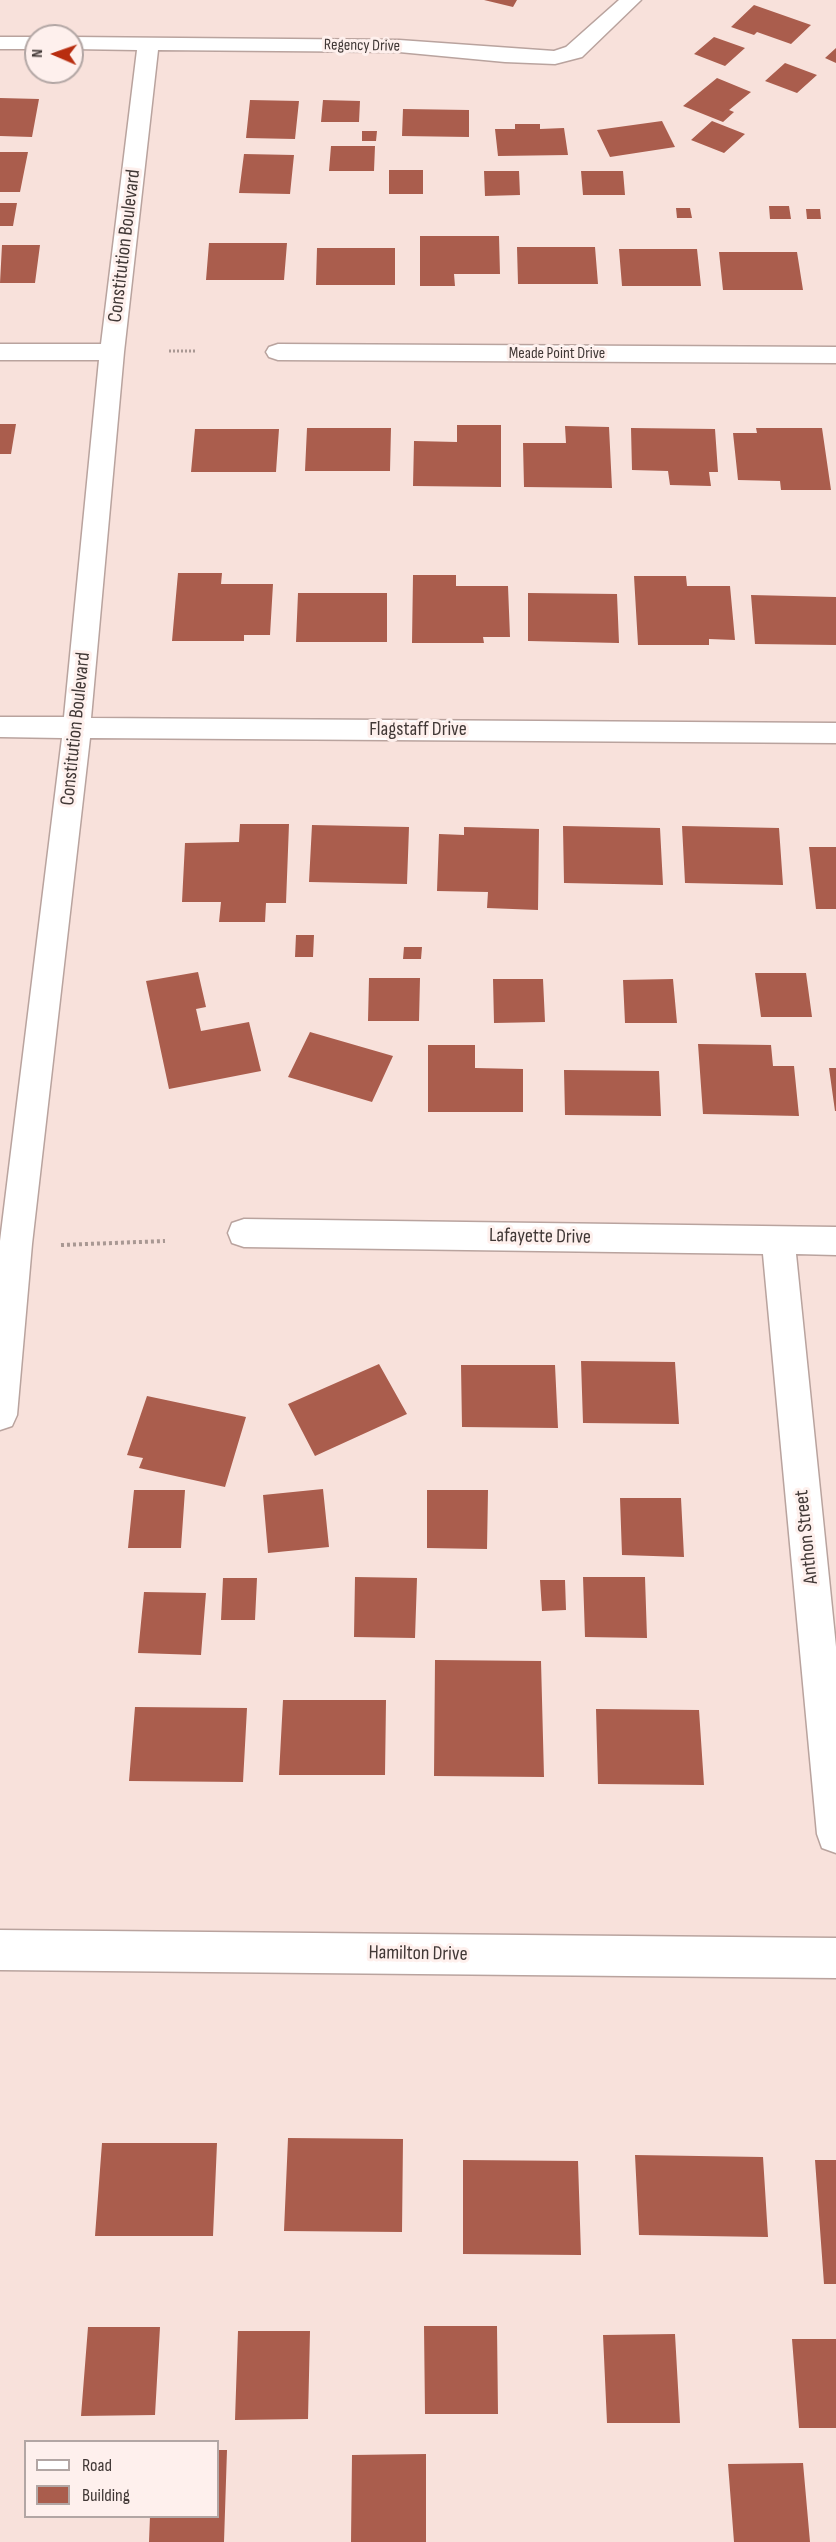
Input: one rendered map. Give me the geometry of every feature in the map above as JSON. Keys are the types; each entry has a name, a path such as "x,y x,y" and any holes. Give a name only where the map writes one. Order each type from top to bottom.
{"street":[{"name":"Regency Drive","path":"84,43 399,46 505,56 555,58 574,52 631,0"},
{"path":"0,43 24,43"},
{"name":"Constitution Boulevard","path":"0,1415 16,1244 73,766 112,352 148,44"},
{"path":"0,352 112,352"},
{"name":"Meade Point Drive","path":"278,352 836,355"},
{"name":"Flagstaff Drive","path":"0,727 836,733"},
{"name":"Lafayette Drive","path":"244,1233 836,1241"},
{"name":"Anthon Street","path":"778,1240 836,1834"},
{"name":"Hamilton Drive","path":"0,1950 836,1958"}],"path":[{"path":"169,351 196,351"},
{"path":"54,1245 165,1241"}],"building":[{"path":"484,0 517,0 513,7"},
{"path":"754,5 811,25 791,44 757,32 754,35 731,27"},
{"path":"714,37 745,48 725,66 694,54"},
{"path":"836,48 836,63 825,58"},
{"path":"785,63 817,75 797,93 765,81"},
{"path":"717,78 751,92 729,110 734,112 723,122 683,106"},
{"path":"0,98 39,99 32,137 0,136"},
{"path":"250,100 299,101 295,139 246,138"},
{"path":"323,100 360,101 359,122 321,122"},
{"path":"403,109 469,110 469,137 402,136"},
{"path":"662,121 675,147 610,157 597,130"},
{"path":"712,121 745,134 724,153 691,140"},
{"path":"515,124 540,124 540,129 564,128 568,155 498,156 495,129 515,129"},
{"path":"362,131 377,131 376,141 362,141"},
{"path":"331,146 375,146 374,171 329,171"},
{"path":"0,152 28,152 20,192 0,192"},
{"path":"244,154 294,155 290,194 239,193"},
{"path":"389,170 423,170 423,194 389,194"},
{"path":"484,171 519,171 520,195 485,196"},
{"path":"581,171 623,171 625,195 583,195"},
{"path":"0,203 17,203 13,226 0,226"},
{"path":"769,206 789,206 791,219 770,219"},
{"path":"676,208 690,208 692,218 677,218"},
{"path":"806,209 820,209 821,219 807,219"},
{"path":"420,236 499,236 500,274 454,274 455,286 420,286"},
{"path":"209,243 287,243 284,280 206,280"},
{"path":"2,245 40,245 35,283 0,283"},
{"path":"517,247 595,247 598,284 518,284"},
{"path":"317,248 395,248 395,285 316,285"},
{"path":"619,249 697,249 701,286 622,286"},
{"path":"719,252 797,252 803,290 723,290"},
{"path":"0,424 16,424 11,454 0,454"},
{"path":"457,425 501,425 501,487 413,486 414,441 457,442"},
{"path":"565,426 609,427 612,488 524,487 523,443 566,443"},
{"path":"307,428 391,428 390,471 305,471"},
{"path":"631,428 715,429 718,472 709,472 711,486 670,485 668,471 632,470"},
{"path":"756,428 822,428 831,490 781,490 780,481 738,480 733,433 757,433"},
{"path":"195,429 279,429 276,472 191,472"},
{"path":"178,573 222,573 221,584 273,584 270,635 244,635 244,641 172,641"},
{"path":"413,575 456,575 456,586 508,586 510,637 483,637 484,643 412,643"},
{"path":"634,576 686,576 687,586 730,586 735,640 709,639 709,645 638,645"},
{"path":"298,593 387,593 387,642 296,642"},
{"path":"528,593 617,594 619,643 528,641"},
{"path":"751,595 836,597 836,645 755,644"},
{"path":"240,824 289,824 286,903 266,903 265,922 219,922 221,902 182,902 185,843 239,842"},
{"path":"312,825 409,827 407,884 309,882"},
{"path":"563,826 660,828 663,885 564,883"},
{"path":"682,826 779,828 783,885 685,883"},
{"path":"464,827 539,829 538,910 487,908 488,892 437,891 439,834 464,835"},
{"path":"809,847 836,847 836,909 816,909"},
{"path":"296,935 314,935 313,957 295,957"},
{"path":"404,947 422,947 421,959 403,959"},
{"path":"198,972 206,1007 196,1009 201,1031 249,1022 261,1071 169,1089 146,981"},
{"path":"755,973 806,973 812,1017 761,1017"},
{"path":"369,978 420,978 419,1021 368,1021"},
{"path":"493,979 543,979 545,1022 494,1023"},
{"path":"673,979 677,1023 625,1023 623,980"},
{"path":"310,1032 393,1056 372,1102 288,1077"},
{"path":"698,1044 771,1045 773,1066 794,1066 799,1116 703,1114"},
{"path":"428,1045 475,1045 475,1068 523,1069 523,1112 428,1112"},
{"path":"829,1068 836,1068 836,1111 835,1111"},
{"path":"564,1070 659,1071 661,1116 565,1115"},
{"path":"581,1361 675,1362 679,1424 583,1423"},
{"path":"379,1364 407,1414 315,1456 288,1404"},
{"path":"461,1365 555,1365 558,1428 462,1427"},
{"path":"147,1396 246,1417 225,1487 139,1468 143,1458 127,1455"},
{"path":"323,1489 329,1547 268,1553 263,1495"},
{"path":"134,1490 185,1490 181,1548 128,1548"},
{"path":"427,1490 488,1490 487,1549 427,1548"},
{"path":"620,1498 681,1498 684,1557 622,1555"},
{"path":"355,1577 417,1578 415,1638 354,1637"},
{"path":"583,1577 645,1577 647,1638 585,1637"},
{"path":"223,1578 257,1578 255,1620 221,1620"},
{"path":"540,1580 565,1580 566,1610 542,1611"},
{"path":"144,1592 206,1593 201,1655 138,1653"},
{"path":"435,1660 541,1661 544,1777 434,1776"},
{"path":"283,1700 386,1700 385,1775 279,1775"},
{"path":"135,1707 247,1708 243,1782 129,1781"},
{"path":"596,1709 699,1710 704,1785 598,1784"},
{"path":"288,2138 403,2139 402,2232 284,2231"},
{"path":"102,2143 217,2143 213,2236 95,2236"},
{"path":"635,2155 763,2157 768,2237 639,2235"},
{"path":"463,2160 578,2161 581,2255 463,2254"},
{"path":"815,2160 836,2160 836,2284 824,2284"},
{"path":"424,2326 497,2326 498,2414 425,2414"},
{"path":"88,2327 160,2327 155,2415 81,2416"},
{"path":"238,2331 310,2331 308,2419 235,2420"},
{"path":"675,2334 680,2423 607,2423 603,2335"},
{"path":"792,2339 836,2339 836,2428 799,2428"},
{"path":"219,2450 227,2450 224,2542 149,2542 150,2518 219,2518"},
{"path":"426,2454 426,2542 351,2542 352,2455"},
{"path":"803,2463 810,2542 734,2542 728,2464"}]}
